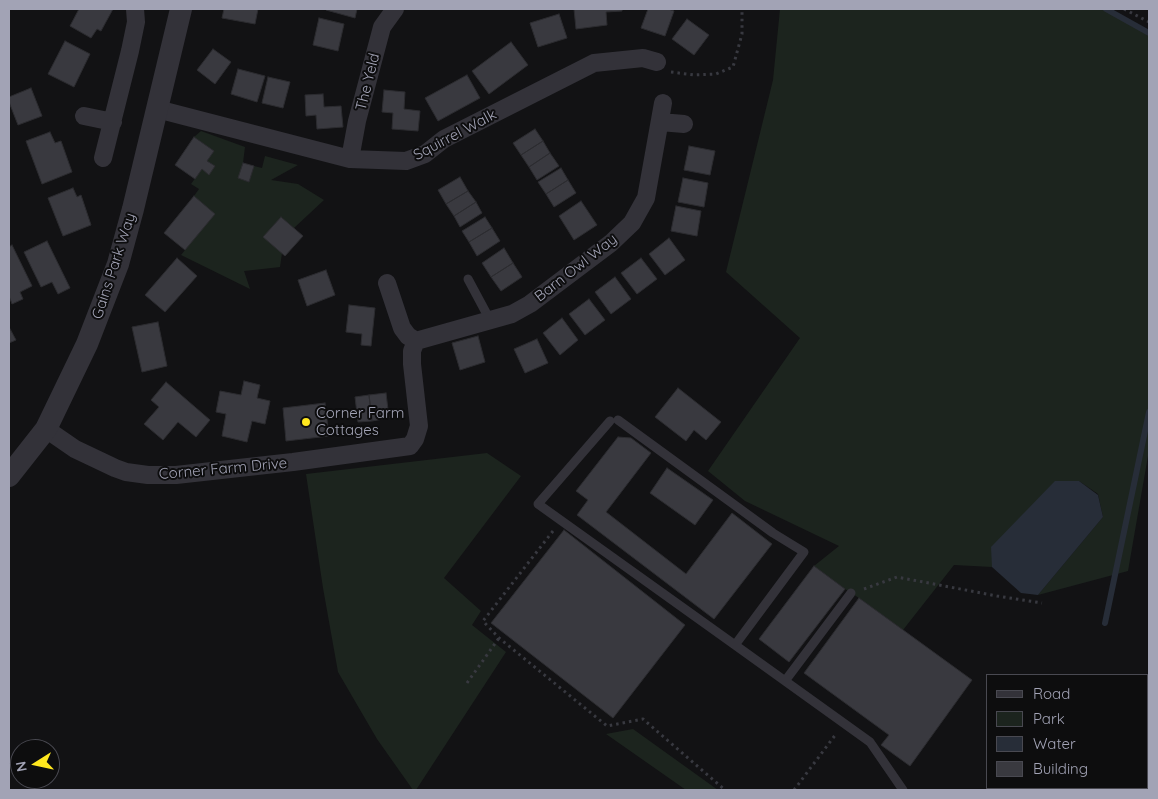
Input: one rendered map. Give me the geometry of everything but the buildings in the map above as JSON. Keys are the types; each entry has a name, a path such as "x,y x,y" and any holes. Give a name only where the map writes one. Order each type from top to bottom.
{"street":[{"path":"103,158 130,51 136,22 136,9"},
{"name":"Gains Park Way","path":"9,476 46,429 88,344 118,264 181,9"},
{"name":"The Yeld","path":"350,159 382,27 395,9"},
{"name":"Squirrel Walk","path":"157,109 350,159 406,161 425,154 444,139 594,63 643,58 662,67"},
{"name":"Barn Owl Way","path":"416,341 512,314 530,304 611,243 632,223 646,198 663,103"},
{"path":"84,116 113,122"},
{"path":"660,122 684,124"},
{"path":"387,283 402,328 408,336 416,341"},
{"name":"Corner Farm Drive","path":"46,429 76,449 115,468 126,472 148,475 195,473 410,446 415,439 419,426 412,364 412,351 416,341"}],"lane":[{"path":"468,279 490,320"},
{"path":"736,645 804,552 773,533 614,421 538,504 870,742 903,790"},
{"path":"786,681 852,593"}],"path":[{"path":"662,67 694,75 716,74 734,68 742,34 742,9"},
{"path":"1124,9 1149,22"},
{"path":"561,521 483,622 499,638 607,726 643,720 725,790"},
{"path":"852,593 897,577 1042,603"},
{"path":"467,683 499,638"},
{"path":"794,790 844,723"}],"green space":[{"path":"780,9 1109,9 1149,31 1149,450 1128,571 1038,595 1103,517 1098,494 1079,481 992,547 992,567 954,565 903,630 814,566 839,546 745,501 708,471 800,338 726,272 773,80"},
{"path":"201,131 245,147 239,178 249,182 254,166 262,168 265,156 298,165 271,180 298,184 324,200 294,228 281,217 264,237 282,253 280,267 244,271 250,289 181,255 214,214 194,196 199,189 191,184 202,169 209,174 215,166 207,161 214,151 194,137"},
{"path":"487,453 521,476 444,578 481,611 472,625 506,652 416,790 413,790 377,739 338,672 306,474"},
{"path":"633,729 718,790 686,790 606,734"}],"water":[{"path":"1055,481 1079,481 1098,495 1103,517 1038,595 1021,593 992,567 991,547"}],"waterway":[{"path":"1106,9 1149,33"},
{"path":"1105,623 1149,412"}],"place":[{"name":"Corner Farm Cottages","path":"306,422"}]}
